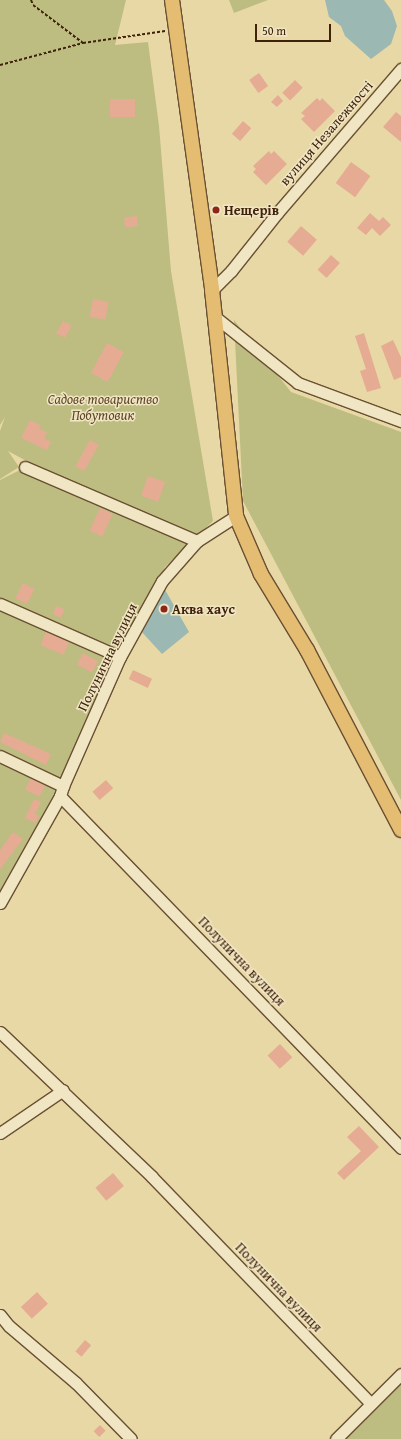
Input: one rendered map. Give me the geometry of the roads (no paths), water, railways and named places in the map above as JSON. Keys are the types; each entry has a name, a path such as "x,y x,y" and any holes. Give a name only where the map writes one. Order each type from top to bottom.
{"main road":[{"path":"172,0 212,290 236,516 261,574 307,650 401,830"}],"street":[{"name":"вулиця Незалежності","path":"212,290 231,271 278,212 401,69"},
{"path":"214,316 298,383 401,421"},
{"path":"26,467 196,541"},
{"name":"Полунична вулиця","path":"0,903 62,791 120,657 162,580 196,541 236,516"},
{"path":"0,604 120,657"},
{"path":"0,756 62,791"},
{"name":"Полунична вулиця","path":"62,791 401,1148"},
{"name":"Полунична вулиця","path":"0,1032 152,1177 371,1404"},
{"path":"0,1133 62,1090"},
{"path":"0,1315 9,1326 76,1383 131,1439"},
{"path":"336,1439 401,1374"}],"water":[{"path":"325,0 384,0 392,11 397,26 391,44 371,59 345,36 341,26 329,17"},
{"name":"Аква хаус","path":"164,588 189,632 162,654 140,630"}],"place":[{"name":"Нещерів","path":"216,210"},
{"name":"Аква хаус","path":"164,609"}],"park label":[{"name":"Садове товариство Побутовик","path":"103,408"}]}
